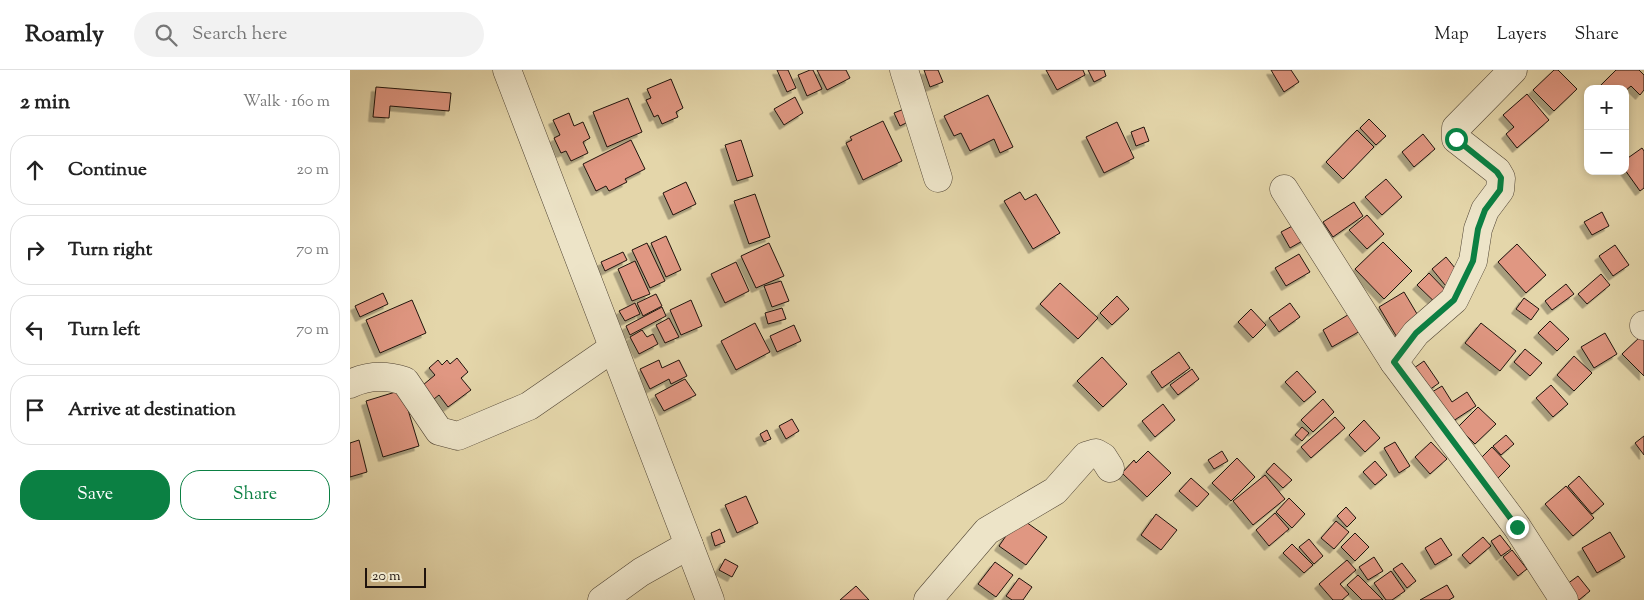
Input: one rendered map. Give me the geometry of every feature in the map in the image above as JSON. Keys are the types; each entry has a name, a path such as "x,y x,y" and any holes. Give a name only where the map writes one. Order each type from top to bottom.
{"street":[{"path":"507,70 710,600"},
{"path":"904,70 938,178"},
{"path":"1394,362 1416,333 1454,300 1473,261 1478,229 1485,210 1500,190 1501,178 1497,172 1456,139 1456,128 1514,70"},
{"path":"1284,189 1394,362 1517,527 1564,600"},
{"path":"350,384 363,378 381,376 405,381 439,431 458,436 529,406 613,348"},
{"path":"928,600 987,531 1055,491 1086,456 1096,453 1103,458 1110,468"},
{"path":"602,600 641,572 689,545"}],"building":[{"path":"777,70 788,70 796,88 787,92"},
{"path":"813,70 822,89 807,96 798,75"},
{"path":"817,70 846,70 850,78 827,90"},
{"path":"924,70 938,70 943,82 930,87"},
{"path":"1046,70 1083,70 1085,75 1057,90"},
{"path":"1088,70 1104,70 1106,76 1094,82"},
{"path":"1271,70 1291,70 1299,82 1284,92"},
{"path":"1554,70 1558,70 1577,89 1554,111 1533,90"},
{"path":"1616,70 1639,70 1644,75 1644,90 1640,95 1631,86 1629,88 1629,85 1601,85"},
{"path":"671,79 683,108 676,112 678,117 662,124 658,115 654,117 646,100 651,98 647,89"},
{"path":"376,87 451,93 449,111 390,106 389,118 373,117"},
{"path":"1527,94 1549,120 1517,148 1506,134 1514,127 1503,115"},
{"path":"988,95 1013,147 1000,153 994,139 970,151 961,133 954,136 944,116"},
{"path":"795,97 803,113 784,125 774,109"},
{"path":"628,98 642,132 607,147 593,112"},
{"path":"904,109 910,121 900,126 894,113"},
{"path":"569,113 574,126 583,122 590,138 583,142 588,153 571,161 566,151 561,153 554,138 560,135 553,120"},
{"path":"1369,119 1386,136 1376,145 1360,128"},
{"path":"883,121 902,161 863,180 846,143 852,140 850,137"},
{"path":"1117,122 1134,158 1104,173 1086,137"},
{"path":"1144,127 1149,141 1136,146 1131,132"},
{"path":"1357,130 1374,147 1343,179 1326,162"},
{"path":"1423,134 1435,149 1414,167 1402,152"},
{"path":"631,140 645,169 625,179 627,182 609,191 606,186 596,191 583,164"},
{"path":"741,140 753,176 737,181 725,145"},
{"path":"1642,148 1644,151 1644,188 1640,191 1629,175 1629,157"},
{"path":"1386,179 1402,197 1382,215 1365,197"},
{"path":"686,182 696,204 673,215 663,193"},
{"path":"1020,192 1025,200 1036,194 1060,233 1033,249 1004,201"},
{"path":"755,194 770,237 749,244 734,201"},
{"path":"1354,202 1363,216 1333,237 1323,222"},
{"path":"1602,212 1609,226 1592,235 1584,222"},
{"path":"1367,215 1384,234 1367,249 1349,230"},
{"path":"1298,223 1306,239 1290,248 1281,232"},
{"path":"666,236 681,270 666,277 651,243"},
{"path":"1383,242 1412,271 1384,299 1355,269"},
{"path":"647,243 665,281 650,288 632,250"},
{"path":"769,243 784,276 756,288 741,256"},
{"path":"1517,244 1546,275 1526,293 1498,262"},
{"path":"1615,245 1629,265 1613,276 1599,256"},
{"path":"623,252 627,260 605,271 601,262"},
{"path":"1299,254 1310,272 1286,286 1275,268"},
{"path":"1446,257 1464,279 1450,291 1432,269"},
{"path":"635,261 650,294 632,301 618,269"},
{"path":"736,262 749,291 725,303 711,274"},
{"path":"1429,273 1453,298 1442,309 1417,285"},
{"path":"1601,274 1610,285 1587,304 1578,294"},
{"path":"781,281 789,301 772,307 764,286"},
{"path":"1060,283 1098,318 1078,339 1040,304"},
{"path":"1566,284 1574,294 1552,310 1545,301"},
{"path":"1404,292 1423,324 1398,339 1379,307"},
{"path":"383,293 388,304 360,317 355,306"},
{"path":"656,294 662,306 643,316 637,303"},
{"path":"1117,296 1129,309 1112,325 1100,313"},
{"path":"1524,298 1539,309 1531,320 1516,309"},
{"path":"412,300 426,333 380,353 366,320"},
{"path":"691,300 702,326 681,335 670,310"},
{"path":"635,303 640,314 625,321 619,311"},
{"path":"1290,303 1300,317 1279,332 1269,318"},
{"path":"662,307 666,316 630,335 626,326"},
{"path":"782,308 786,319 768,324 765,313"},
{"path":"1251,309 1266,325 1253,338 1238,322"},
{"path":"1351,313 1362,330 1332,347 1323,330"},
{"path":"669,318 679,337 665,343 656,325"},
{"path":"1550,321 1569,339 1557,351 1538,333"},
{"path":"755,323 770,352 736,370 721,341"},
{"path":"1481,323 1516,351 1500,371 1465,343"},
{"path":"794,325 801,341 777,352 770,336"},
{"path":"642,330 647,337 653,334 658,344 639,354 630,337"},
{"path":"1605,333 1617,354 1594,368 1581,347"},
{"path":"1641,336 1644,339 1644,376 1622,354"},
{"path":"1525,349 1542,363 1530,376 1514,362"},
{"path":"1179,352 1190,368 1162,388 1151,372"},
{"path":"1574,356 1592,373 1574,391 1557,375"},
{"path":"1102,357 1127,384 1103,407 1077,381"},
{"path":"457,358 468,372 461,378 471,390 448,407 439,395 434,399 423,385 435,375 429,368 438,360 442,365 447,360 450,364"},
{"path":"659,360 662,368 679,360 687,376 671,384 669,379 650,389 640,369"},
{"path":"1424,361 1439,383 1422,395 1407,373"},
{"path":"1192,369 1199,379 1178,395 1170,385"},
{"path":"1297,371 1316,392 1304,402 1285,382"},
{"path":"685,379 696,395 664,411 655,395"},
{"path":"1551,385 1568,404 1553,417 1536,398"},
{"path":"1442,386 1452,402 1467,392 1476,406 1447,425 1427,395"},
{"path":"402,390 419,446 383,457 366,401"},
{"path":"1323,399 1334,412 1313,432 1301,420"},
{"path":"1163,404 1175,420 1155,437 1142,421"},
{"path":"1478,407 1496,424 1475,444 1458,427"},
{"path":"1335,417 1345,428 1311,458 1301,447"},
{"path":"792,419 799,431 786,439 779,426"},
{"path":"1364,420 1380,438 1365,452 1349,435"},
{"path":"1302,427 1309,433 1302,441 1295,435"},
{"path":"767,430 771,439 764,442 760,434"},
{"path":"1506,435 1514,444 1501,455 1493,446"},
{"path":"1644,436 1644,455 1635,443"},
{"path":"359,440 367,472 350,477 350,443"},
{"path":"1395,442 1410,466 1399,473 1384,448"},
{"path":"1431,442 1447,459 1430,474 1415,457"},
{"path":"1492,447 1510,466 1493,483 1475,464"},
{"path":"1148,451 1171,473 1147,497 1122,473 1134,460 1136,463"},
{"path":"1222,451 1228,461 1214,469 1208,460"},
{"path":"1237,458 1255,477 1231,501 1212,483"},
{"path":"1375,461 1387,475 1375,485 1363,472"},
{"path":"1274,463 1292,480 1283,488 1266,472"},
{"path":"1265,475 1285,499 1253,525 1233,501"},
{"path":"1579,476 1604,504 1592,514 1568,486"},
{"path":"1191,478 1209,494 1197,507 1179,491"},
{"path":"1566,486 1594,518 1573,536 1545,504"},
{"path":"746,496 758,523 737,533 725,505"},
{"path":"1289,498 1305,514 1292,528 1276,512"},
{"path":"1346,507 1356,518 1347,527 1337,516"},
{"path":"1275,513 1289,529 1269,546 1256,530"},
{"path":"1156,514 1177,530 1161,550 1141,535"},
{"path":"1019,517 1047,537 1026,565 999,546"},
{"path":"1336,521 1349,532 1334,549 1321,538"},
{"path":"720,529 725,542 715,546 711,533"},
{"path":"1610,532 1625,557 1597,573 1582,548"},
{"path":"1355,533 1369,547 1355,561 1341,547"},
{"path":"1500,535 1511,549 1501,556 1491,541"},
{"path":"1483,537 1491,546 1470,564 1462,555"},
{"path":"1441,538 1452,555 1435,565 1425,548"},
{"path":"1309,539 1323,556 1314,564 1299,547"},
{"path":"1292,544 1313,565 1304,573 1283,553"},
{"path":"1512,550 1527,569 1518,576 1503,557"},
{"path":"1374,557 1383,571 1368,580 1359,567"},
{"path":"725,559 738,566 732,577 719,570"},
{"path":"1347,560 1356,570 1340,584 1349,594 1342,600 1333,600 1319,584"},
{"path":"995,562 1013,575 996,597 978,584"},
{"path":"1402,563 1416,581 1407,588 1393,569"},
{"path":"1391,571 1405,591 1392,600 1386,600 1374,583"},
{"path":"1358,575 1383,600 1362,600 1347,585"},
{"path":"1578,576 1590,591 1579,600 1573,600 1563,587"},
{"path":"1019,578 1032,587 1023,600 1012,600 1006,596"},
{"path":"1447,585 1454,597 1449,600 1420,600"},
{"path":"856,586 869,600 840,600"}],"route":[{"path":"1456,139 1497,172 1501,178 1500,190 1485,210 1478,229 1473,261 1454,300 1416,333 1394,362 1517,527"}]}
